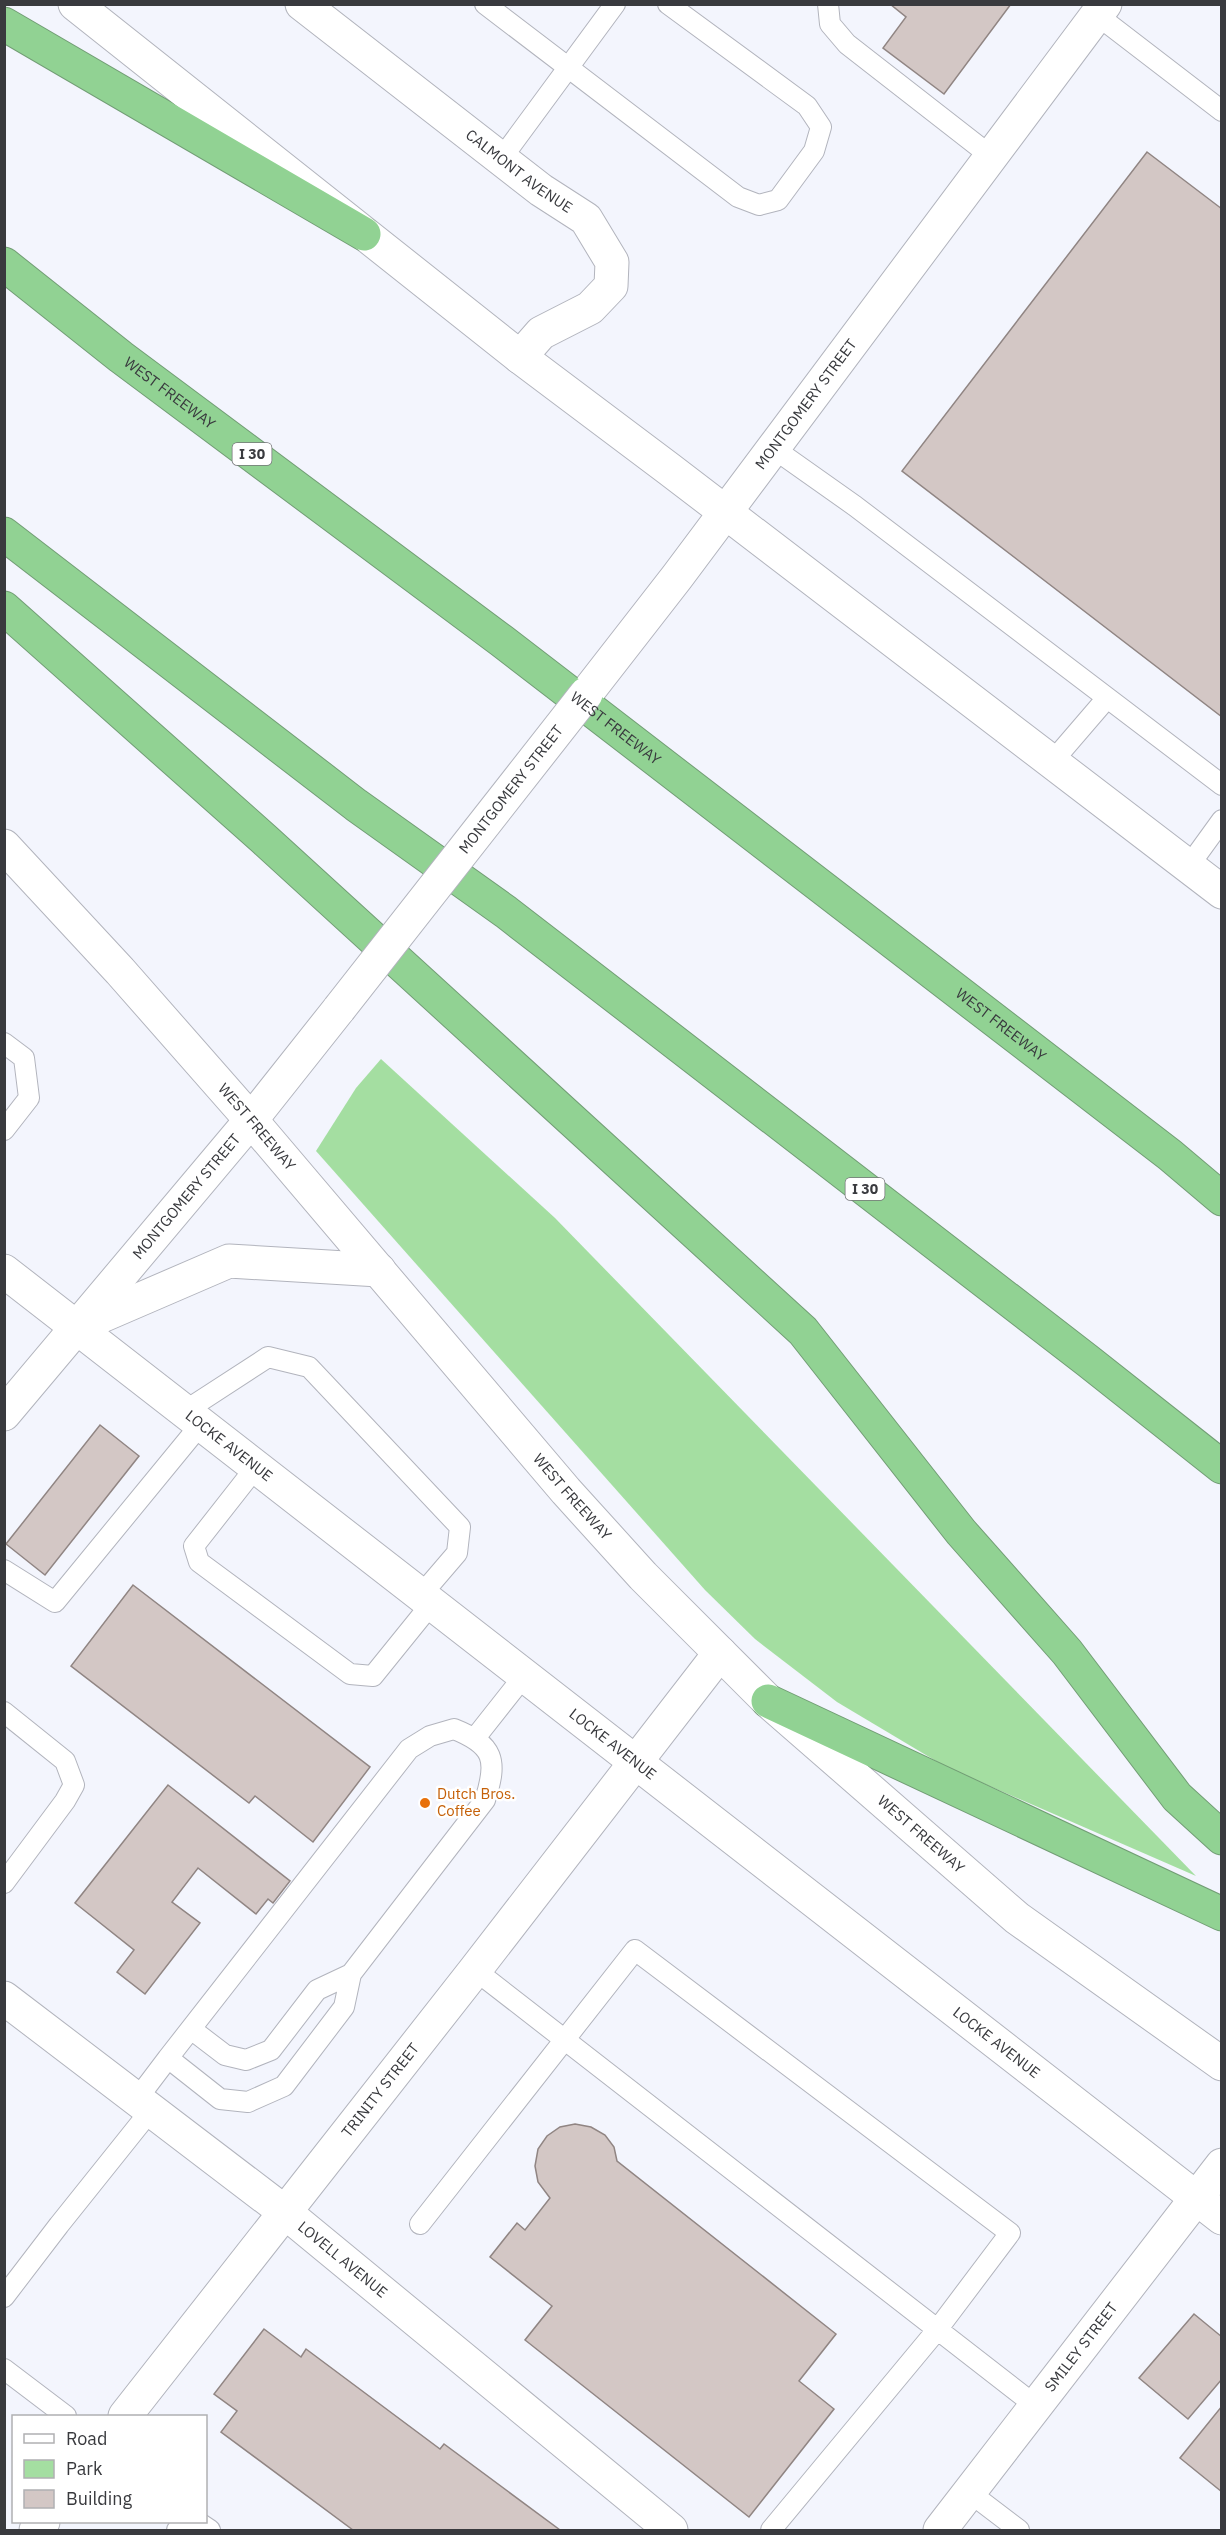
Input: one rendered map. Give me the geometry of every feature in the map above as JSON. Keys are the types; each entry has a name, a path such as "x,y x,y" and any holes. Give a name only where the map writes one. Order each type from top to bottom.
{"highway":[{"path":"4,24 364,234"},
{"name":"WEST FREEWAY","path":"4,264 121,357 502,640 1170,1155 1221,1199"},
{"name":"I 30","path":"4,534 356,805 506,912 1221,1467"},
{"path":"4,608 264,839 803,1331 962,1532 1066,1653 1177,1797 1221,1838"},
{"path":"768,1701 1221,1914"}],"main road":[{"path":"75,4 520,357 1221,892"},
{"name":"CALMONT AVENUE","path":"302,4 541,190 586,219 612,262 611,286 590,308 541,333 520,357"},
{"name":"MONTGOMERY STREET","path":"4,1414 251,1120 339,1009 676,577 1101,10"},
{"name":"WEST FREEWAY","path":"10,863 251,1120 566,1491 643,1576 768,1701 1017,1918 1221,2064"},
{"path":"76,1327 229,1261 379,1270"},
{"name":"LOCKE AVENUE","path":"4,1271 1221,2218"},
{"name":"TRINITY STREET","path":"126,2415 476,1970 720,1653"},
{"name":"LOVELL AVENUE","path":"4,1998 286,2213 671,2530"},
{"name":"SMILEY STREET","path":"940,2530 1221,2165"}],"lane":[{"path":"485,4 738,197 759,205 778,200 814,151 821,127 807,106 668,4"},
{"path":"501,159 615,4"},
{"path":"828,4 826,7 830,24 847,44 992,157"},
{"path":"1101,10 1221,111"},
{"path":"773,448 864,513 1221,785"},
{"path":"1052,762 1107,698"},
{"path":"1188,867 1221,820"},
{"path":"4,1043 24,1058 29,1098 4,1130"},
{"path":"4,1570 55,1602 193,1418 268,1357 309,1367 460,1527 457,1553 373,1676 350,1674 199,1562 194,1546 255,1467"},
{"path":"475,1738 524,1676"},
{"path":"4,1712 65,1761 74,1785 65,1801 4,1882"},
{"path":"4,2297 59,2225 144,2105 168,2058 409,1749 430,1736 454,1729 475,1738 488,1752 493,1775 485,1800 351,1974 344,2007 284,2086 248,2102 220,2099 168,2058"},
{"path":"420,2224 635,1950 1010,2233 937,2330 771,2530"},
{"path":"476,1970 1035,2406"},
{"path":"191,2029 225,2055 246,2060 271,2050 318,1990 351,1974"},
{"path":"4,2369 65,2415"},
{"path":"969,2492 1019,2530"}],"green space":[{"path":"381,1059 555,1218 1196,1876 946,1767 837,1702 755,1639 705,1590 316,1151 356,1088"}],"building":[{"path":"890,4 1011,4 944,94 883,48 906,17"},
{"path":"1147,152 1222,209 1222,717 902,471"},
{"path":"100,1425 139,1456 45,1575 6,1544"},
{"path":"133,1585 370,1767 313,1842 255,1796 249,1803 71,1666"},
{"path":"168,1785 290,1881 273,1903 268,1899 256,1914 198,1868 172,1902 200,1923 145,1994 117,1972 134,1950 75,1903"},
{"path":"575,2124 591,2127 605,2135 614,2147 617,2161 836,2334 799,2381 834,2409 749,2517 525,2340 552,2306 490,2257 517,2223 525,2230 550,2198 538,2182 535,2166 538,2149 547,2136 560,2127"},
{"path":"1194,2314 1222,2337 1222,2379 1188,2419 1139,2378"},
{"path":"264,2329 301,2357 306,2349 440,2449 444,2444 560,2530 353,2530 221,2432 237,2411 214,2394"},
{"path":"1222,2406 1222,2492 1180,2458"}],"place":[{"name":"Dutch Bros. Coffee","path":"425,1803"}]}
